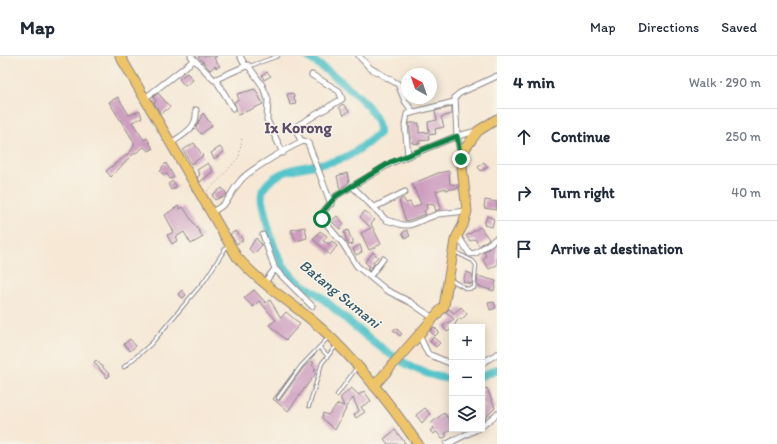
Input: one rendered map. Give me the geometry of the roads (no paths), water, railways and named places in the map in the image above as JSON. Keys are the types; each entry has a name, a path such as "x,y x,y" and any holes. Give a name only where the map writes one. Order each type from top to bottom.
{"highway":[{"path":"120,56 228,244 239,259 264,283 330,336 374,386 418,444"},
{"path":"374,386 444,306 452,250 457,235 463,225 467,211 461,159 467,143 478,131 497,119"}],"street":[{"path":"240,56 262,86 268,99 266,111 268,125 283,153"},
{"path":"359,56 370,68 398,84 405,101 413,112"},
{"path":"144,99 192,58 212,79 216,80 233,108"},
{"path":"216,80 247,66"},
{"path":"301,141 296,130 297,126 340,102 342,97 339,91 312,75"},
{"path":"461,159 454,102 458,94 497,76"},
{"path":"408,155 405,120 407,114 440,107 454,102"},
{"path":"170,144 194,125 197,119 196,110"},
{"path":"433,318 410,302 386,290 355,264 344,244 320,217 336,196 353,187 391,162 457,136 478,131"},
{"path":"210,213 226,203 240,180 249,172 301,141 308,143 331,204"},
{"path":"353,187 387,221 406,225 438,214 467,211"},
{"path":"373,208 405,192"},
{"path":"263,235 275,269 312,306"},
{"path":"457,235 470,254 497,239"},
{"path":"370,276 383,259"},
{"path":"264,283 275,269"},
{"path":"419,335 428,354 449,363"},
{"path":"485,361 497,354"},
{"path":"485,424 497,414"},
{"path":"447,444 471,432"}],"lane":[{"path":"247,66 278,56"},
{"path":"124,367 151,344 205,280 222,257 228,244"},
{"path":"449,279 467,290 472,289 477,267 473,261 452,250"},
{"path":"278,398 301,366 330,336"},
{"path":"309,406 319,370 337,344"},
{"path":"320,348 328,355"},
{"path":"337,395 357,366"}],"waterway":[{"name":"Batang Sumani","path":"307,56 352,90 363,101 372,112 378,123 379,133 361,148 346,157 331,162 289,171 271,180 264,188 262,194 262,204 274,248 282,264 296,280 317,294 381,348 416,369 434,376 449,378"},
{"name":"Batang Sumani","path":"485,375 497,369"}],"district":[{"name":"Ix Korong","path":"298,127"}]}
